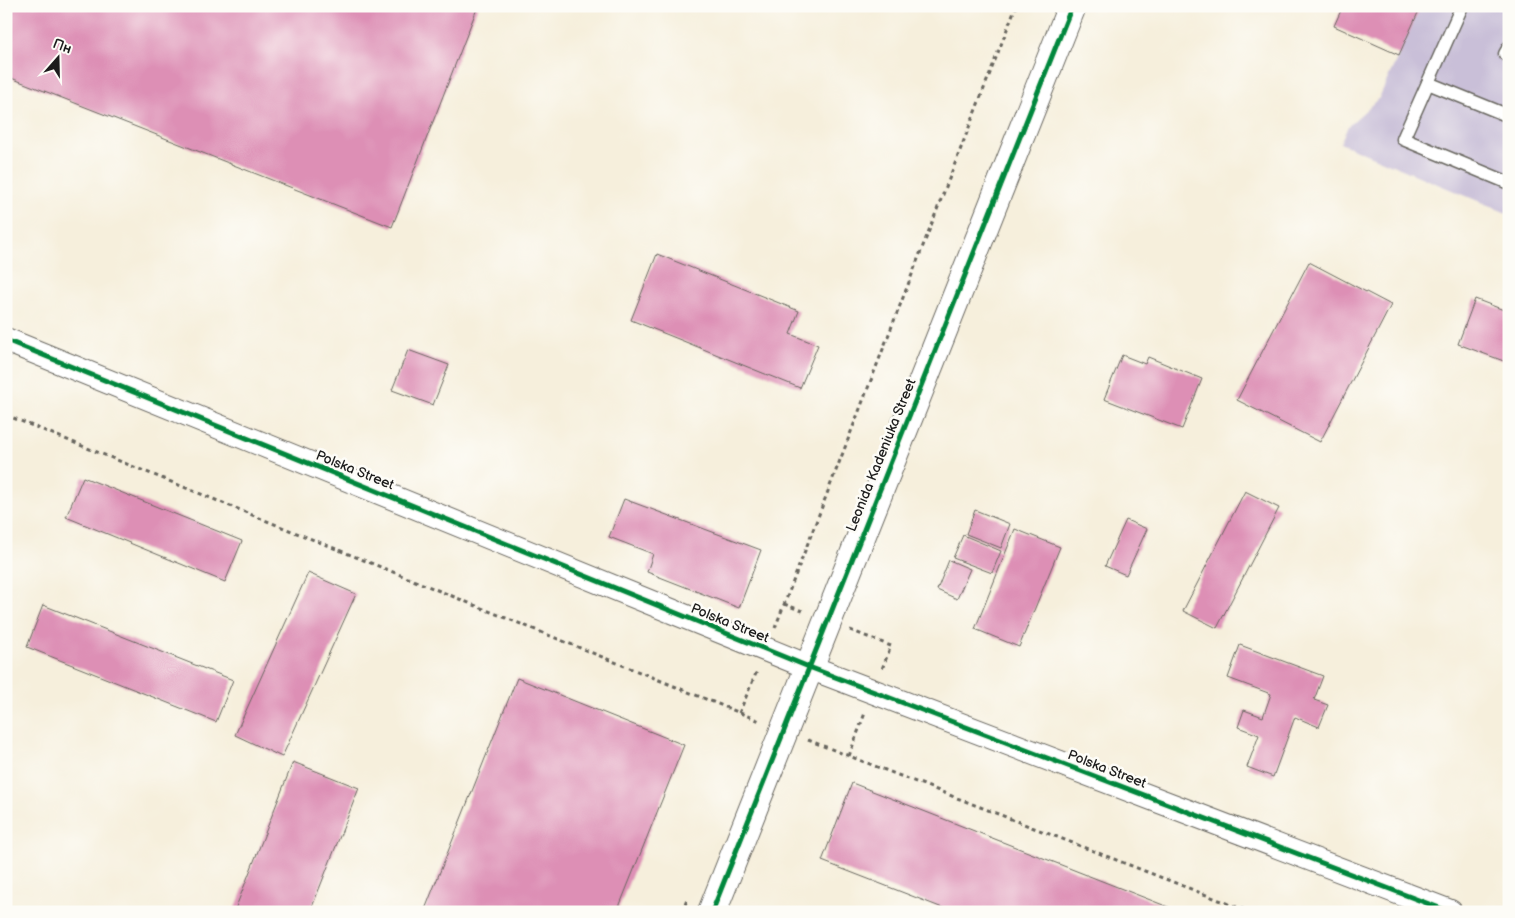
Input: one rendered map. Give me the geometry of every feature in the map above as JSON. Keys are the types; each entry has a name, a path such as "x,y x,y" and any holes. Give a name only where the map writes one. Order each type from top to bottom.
{"street":[{"name":"Leonida Kadeniuka Street","path":"712,912 1072,6"},
{"name":"Polska Street","path":"6,340 766,650 1450,912"}],"lane":[{"path":"1462,6 1403,139 1509,183"},
{"path":"1509,47 1505,54 1509,56"},
{"path":"1428,83 1509,116"}],"path":[{"path":"739,713 766,650 1016,6"},
{"path":"6,415 739,713 1250,912"}],"shaded area":[{"path":"1421,6 1509,6 1509,214 1340,143 1348,126 1379,98"}],"building":[{"path":"6,6 478,6 392,227 6,76"},
{"path":"1343,6 1421,6 1399,55 1334,26"},
{"path":"657,254 799,311 790,334 818,345 800,388 631,320"},
{"path":"1309,262 1391,305 1320,442 1237,400"},
{"path":"1475,299 1509,312 1509,363 1458,344"},
{"path":"408,350 449,365 433,405 392,390"},
{"path":"1122,355 1145,364 1148,357 1202,379 1182,429 1104,399"},
{"path":"83,477 242,541 225,582 66,517"},
{"path":"1245,491 1279,508 1217,628 1183,611"},
{"path":"624,499 761,550 739,608 647,572 653,554 609,537"},
{"path":"975,510 1010,524 1001,548 966,534"},
{"path":"1126,520 1147,529 1126,575 1105,566"},
{"path":"1015,529 1060,547 1019,647 975,629"},
{"path":"963,535 1001,551 992,573 953,558"},
{"path":"949,560 970,569 957,599 937,590"},
{"path":"308,573 356,594 282,757 235,735"},
{"path":"43,605 233,680 216,722 27,647"},
{"path":"1240,645 1323,676 1314,700 1328,705 1319,727 1295,717 1273,777 1247,767 1259,735 1238,727 1244,710 1263,717 1271,694 1228,678"},
{"path":"517,678 684,745 617,912 424,912"},
{"path":"293,762 359,788 310,912 234,912"},
{"path":"852,783 1181,912 953,912 822,861"}],"cycle path":[{"path":"712,912 1072,6"},
{"path":"6,340 809,667 1450,912"}]}
